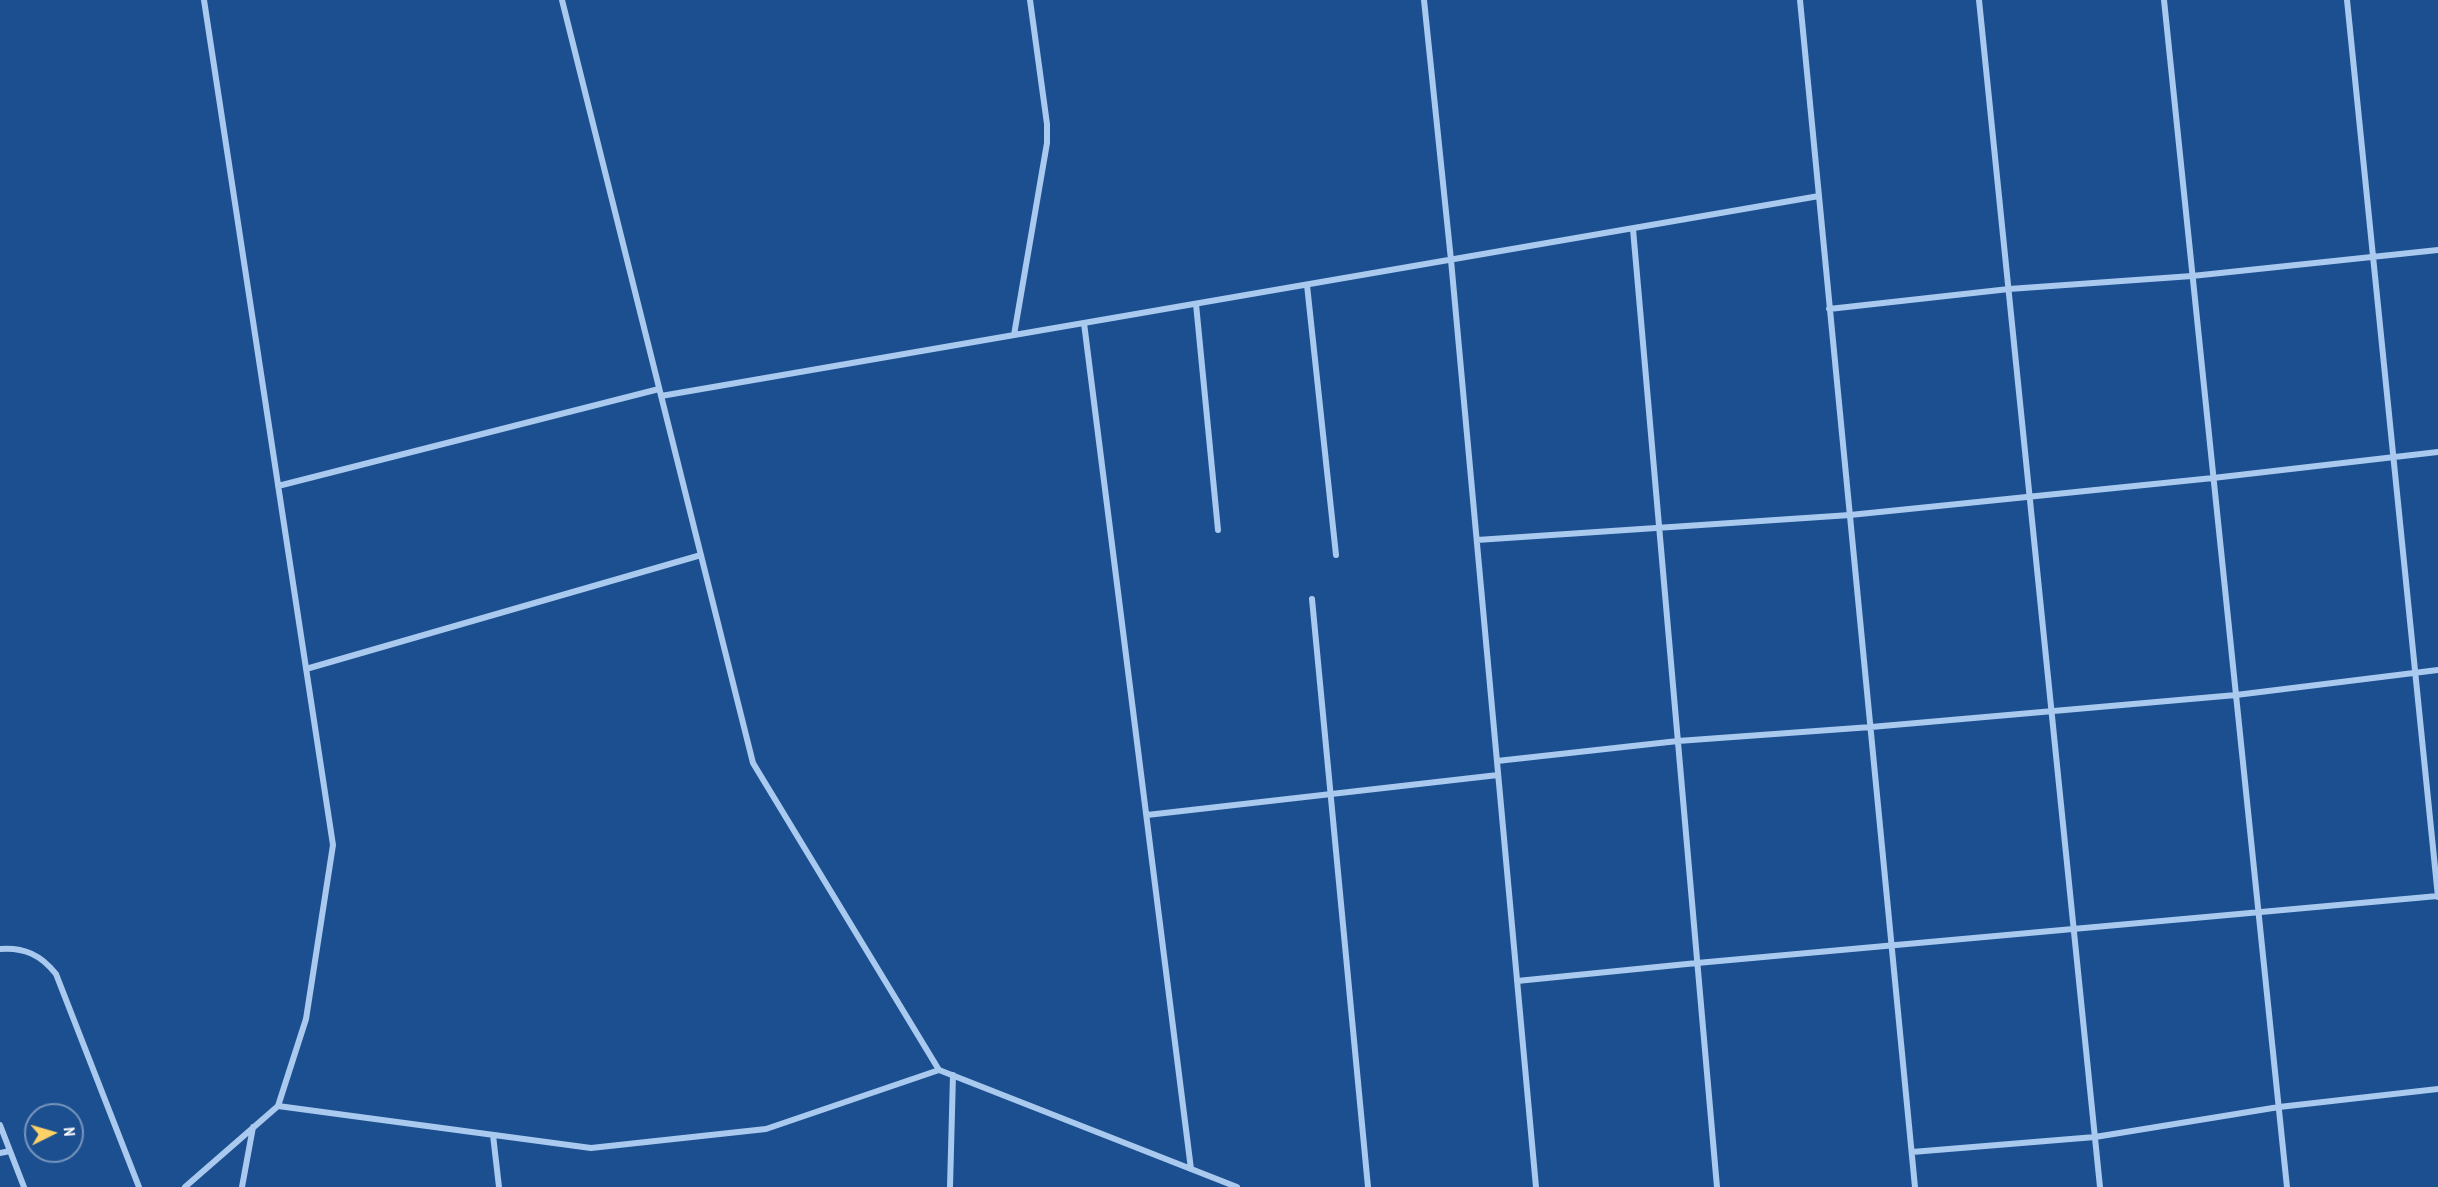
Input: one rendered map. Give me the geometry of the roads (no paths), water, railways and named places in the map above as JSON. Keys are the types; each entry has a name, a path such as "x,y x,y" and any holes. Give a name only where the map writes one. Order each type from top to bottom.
{"street":[{"path":"185,1187 278,1106 306,1019 333,845 204,0"},
{"path":"562,0 753,763 939,1070 1237,1187"},
{"path":"1014,335 1047,142 1047,124 1030,0"},
{"path":"1424,0 1451,260 1536,1187"},
{"path":"1800,0 1915,1187"},
{"path":"1979,0 2100,1187"},
{"path":"2164,0 2287,1187"},
{"path":"1517,981 2438,896 2347,0"},
{"path":"661,396 1819,196"},
{"path":"1633,229 1717,1187"},
{"path":"1829,309 2008,290 2192,276 2438,250"},
{"path":"1307,285 1335,555"},
{"path":"1196,304 1218,530"},
{"path":"1084,323 1191,1169"},
{"path":"278,486 659,388"},
{"path":"1477,540 1850,515 2213,478 2438,452"},
{"path":"306,669 700,555"},
{"path":"1312,599 1368,1187"},
{"path":"1497,761 1678,741 1870,727 2236,695 2438,670"},
{"path":"1147,815 1498,775"},
{"path":"0,949 12,948 29,952 45,961 56,974 139,1187"},
{"path":"278,1106 591,1148 766,1129 939,1070"},
{"path":"950,1187 953,1076"},
{"path":"1912,1152 2095,1137 2279,1107 2438,1089"},
{"path":"0,1125 24,1187"},
{"path":"242,1187 254,1127"},
{"path":"493,1135 499,1187"},
{"path":"0,1153 10,1151"},
{"path":"1212,1187 1215,1178"}]}
